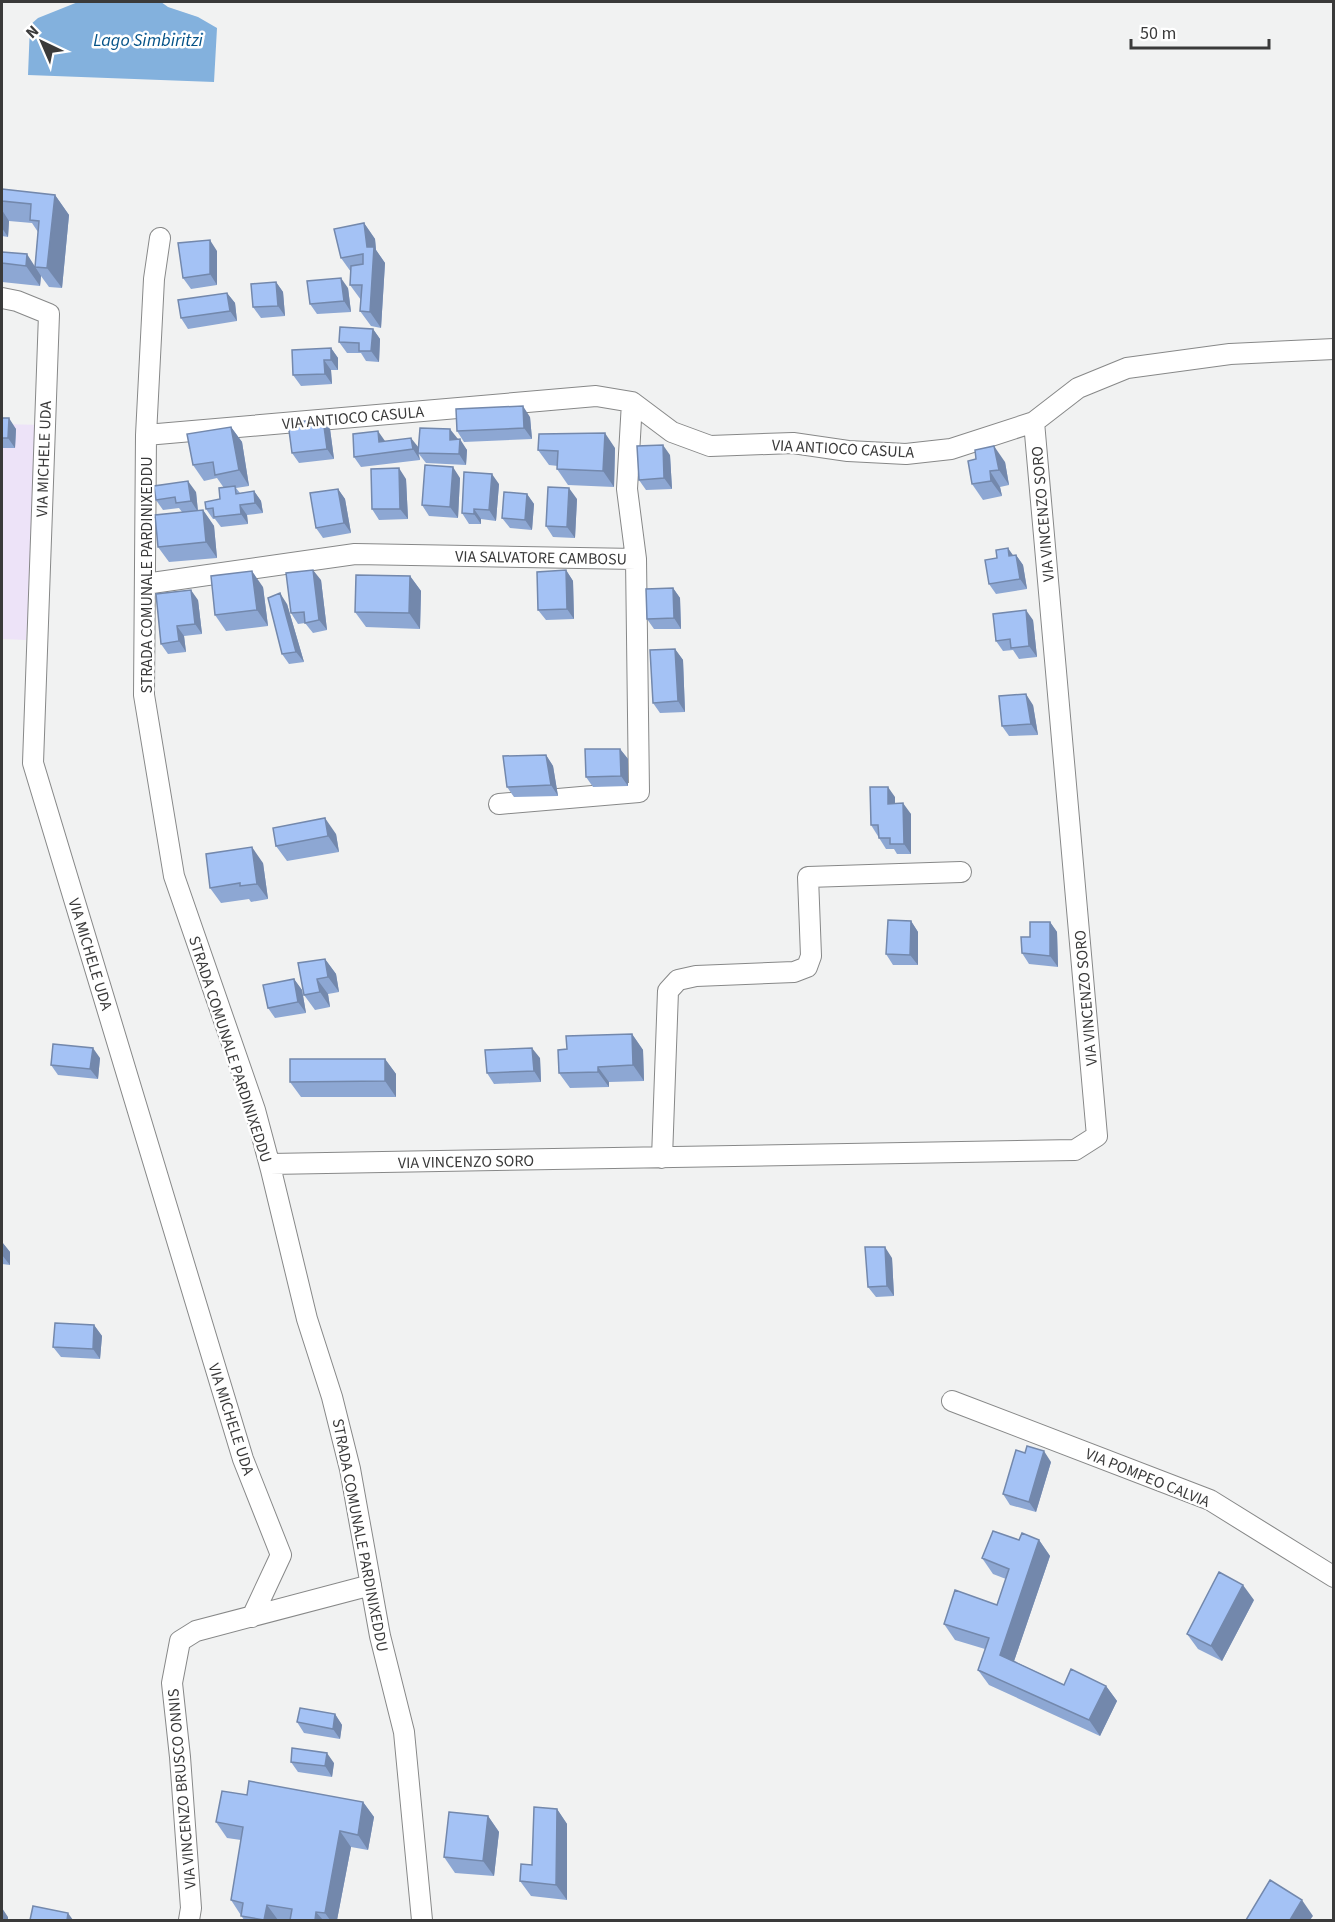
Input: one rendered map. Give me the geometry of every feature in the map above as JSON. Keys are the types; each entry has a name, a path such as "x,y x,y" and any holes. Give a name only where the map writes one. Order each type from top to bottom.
{"street":[{"name":"STRADA COMUNALE PARDINIXEDDU","path":"160,238 154,279 146,435 144,695 174,876 255,1110 307,1319 332,1397 350,1469 380,1636 404,1732 422,1920"},
{"name":"VIA MICHELE UDA","path":"2,298 17,301 49,314 33,762 243,1459 281,1555 252,1617"},
{"name":"VIA ANTIOCO CASULA","path":"146,435 596,396 633,402 672,432 710,446 793,443 848,451 906,454 951,449 1034,422 1078,388 1127,368 1230,354 1334,349"},
{"path":"633,402 627,489 636,559"},
{"name":"VIA VINCENZO SORO","path":"270,1164 1075,1150 1097,1136 1034,422"},
{"name":"VIA SALVATORE CAMBOSU","path":"145,584 355,554 636,559 639,792 499,804"},
{"path":"662,1158 668,991 678,980 696,976 794,972 807,967 811,956 808,877 961,872"},
{"name":"VIA POMPEO CALVIA","path":"952,1401 1210,1500 1334,1577"},
{"name":"VIA VINCENZO BRUSCO ONNIS","path":"189,1920 191,1908 172,1683 180,1641 196,1631 371,1585"}],"shaded area":[{"path":"2,424 42,425 26,640 2,639"}],"water":[{"name":"Lago Simbiritzi","path":"78,2 161,2 168,7 198,17 217,28 214,82 28,75 30,25 38,18"}],"building":[{"path":"2,189 55,195 47,268 35,267 39,221 30,220 31,204 2,201"},
{"path":"364,223 367,247 374,247 370,312 360,311 362,285 350,285 351,266 363,264 363,254 341,258 334,229"},
{"path":"210,240 210,274 183,278 178,243"},
{"path":"2,252 27,254 26,266 2,263"},
{"path":"341,278 344,301 310,304 307,281"},
{"path":"276,282 278,306 253,307 251,284"},
{"path":"227,293 230,311 181,318 178,300"},
{"path":"340,327 373,329 371,351 359,351 359,343 339,342"},
{"path":"331,348 331,360 324,360 325,374 293,375 292,350"},
{"path":"523,406 524,428 457,431 456,409"},
{"path":"2,418 9,418 8,438 2,438"},
{"path":"323,419 327,449 292,453 288,423"},
{"path":"231,427 239,470 215,475 213,462 193,465 187,434"},
{"path":"420,428 450,429 450,440 460,439 459,454 418,453"},
{"path":"378,431 379,442 411,438 413,449 354,457 353,434"},
{"path":"605,433 603,471 557,469 558,451 538,450 539,434"},
{"path":"663,445 664,478 639,480 637,446"},
{"path":"994,446 999,470 990,471 991,481 972,484 968,461 976,459 975,450"},
{"path":"425,465 453,467 450,507 422,505"},
{"path":"399,468 400,509 372,509 371,469"},
{"path":"464,472 492,474 489,510 474,509 474,514 462,513"},
{"path":"188,481 191,501 176,503 175,497 156,500 154,486"},
{"path":"235,486 236,494 254,491 255,503 240,505 241,514 214,517 213,508 206,509 205,502 220,499 219,488"},
{"path":"548,487 569,488 567,527 546,526"},
{"path":"338,489 344,523 316,528 310,493"},
{"path":"504,492 527,494 525,520 502,518"},
{"path":"203,510 206,542 158,547 155,515"},
{"path":"1008,548 1009,556 1016,555 1020,579 989,584 985,560 997,558 996,550"},
{"path":"313,570 319,620 305,623 304,612 291,613 286,573"},
{"path":"566,570 567,609 538,610 537,572"},
{"path":"252,571 257,610 215,615 211,576"},
{"path":"356,575 410,576 409,613 355,612"},
{"path":"673,588 674,618 647,619 646,589"},
{"path":"191,590 195,624 177,626 179,641 161,644 156,594"},
{"path":"280,593 296,652 282,654 268,598"},
{"path":"1026,610 1029,646 1011,648 1010,639 996,641 993,614"},
{"path":"675,649 678,701 653,703 650,650"},
{"path":"1026,694 1031,724 1002,726 999,696"},
{"path":"585,749 620,749 621,776 586,777"},
{"path":"546,755 551,785 507,787 503,756"},
{"path":"870,787 888,787 888,804 903,803 904,844 890,844 890,838 879,838 878,825 871,825"},
{"path":"325,818 328,836 276,846 273,828"},
{"path":"252,847 257,884 240,886 240,883 210,888 206,854"},
{"path":"888,920 911,921 910,955 886,954"},
{"path":"1030,922 1050,922 1050,956 1022,953 1021,937 1030,937"},
{"path":"325,959 328,977 317,979 320,992 304,995 298,963"},
{"path":"294,979 298,1002 268,1008 263,985"},
{"path":"632,1034 633,1065 598,1067 598,1072 559,1073 558,1050 567,1049 566,1036"},
{"path":"53,1044 93,1048 90,1069 51,1065"},
{"path":"532,1048 534,1071 487,1073 485,1050"},
{"path":"290,1059 385,1059 385,1081 290,1082"},
{"path":"865,1247 885,1247 887,1286 868,1287"},
{"path":"55,1323 94,1325 93,1349 53,1347"},
{"path":"1027,1446 1044,1451 1029,1502 1003,1494 1016,1450 1025,1453"},
{"path":"993,1531 1019,1540 1022,1533 1039,1540 1000,1655 1064,1685 1071,1669 1106,1686 1089,1720 978,1670 989,1638 944,1624 955,1590 997,1605 1009,1569 982,1558"},
{"path":"1219,1572 1243,1585 1211,1646 1187,1634"},
{"path":"300,1708 335,1714 333,1729 297,1722"},
{"path":"292,1748 327,1753 325,1766 291,1762"},
{"path":"249,1781 363,1802 358,1835 340,1831 325,1913 316,1912 315,1920 290,1920 292,1909 267,1905 264,1920 241,1916 243,1903 231,1900 243,1827 216,1822 222,1791 247,1795"},
{"path":"534,1807 557,1809 556,1885 520,1881 521,1864 532,1865"},
{"path":"449,1812 488,1816 483,1861 444,1857"},
{"path":"1270,1880 1302,1900 1290,1920 1246,1920"},
{"path":"33,1906 68,1913 67,1920 30,1920"}]}
